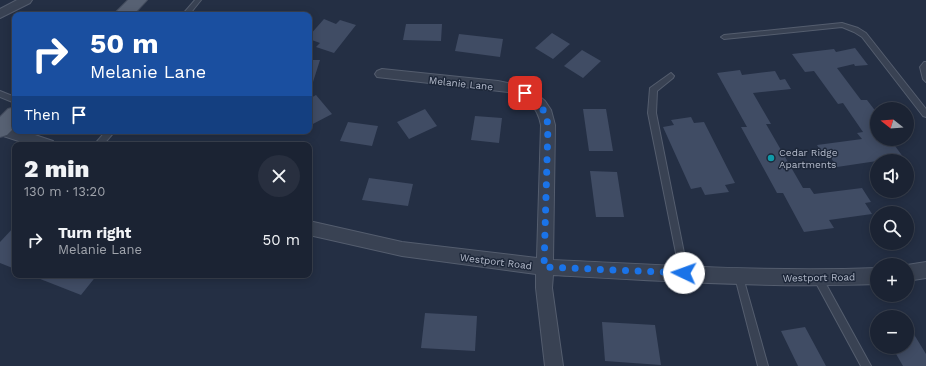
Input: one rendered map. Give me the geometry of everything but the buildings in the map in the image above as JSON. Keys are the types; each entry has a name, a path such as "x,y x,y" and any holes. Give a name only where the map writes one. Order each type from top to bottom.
{"main road":[{"path":"125,12 138,0"},
{"path":"0,129 12,118"}],"street":[{"path":"0,14 26,0"},
{"name":"Melanie Lane","path":"382,74 506,88 525,93 535,99 542,106 548,125 544,288 554,366"},
{"path":"0,129 12,133"},
{"path":"15,134 39,142"},
{"name":"Westport Road","path":"312,230 402,249 544,267 739,276 818,278 870,276"},
{"path":"914,272 926,270"}],"lane":[{"path":"188,12 198,0"},
{"path":"724,37 842,25 850,27 864,36 926,114"},
{"path":"926,64 923,67 926,79"},
{"path":"671,76 653,90 652,113 684,273"},
{"path":"0,94 12,99"},
{"path":"101,142 108,134"},
{"path":"739,276 763,366"},
{"path":"818,278 866,366"}],"place":[{"name":"Cedar Ridge Apartments","path":"771,158"}],"route":[{"path":"525,93 535,99 542,106 548,125 544,267 684,273"}]}
